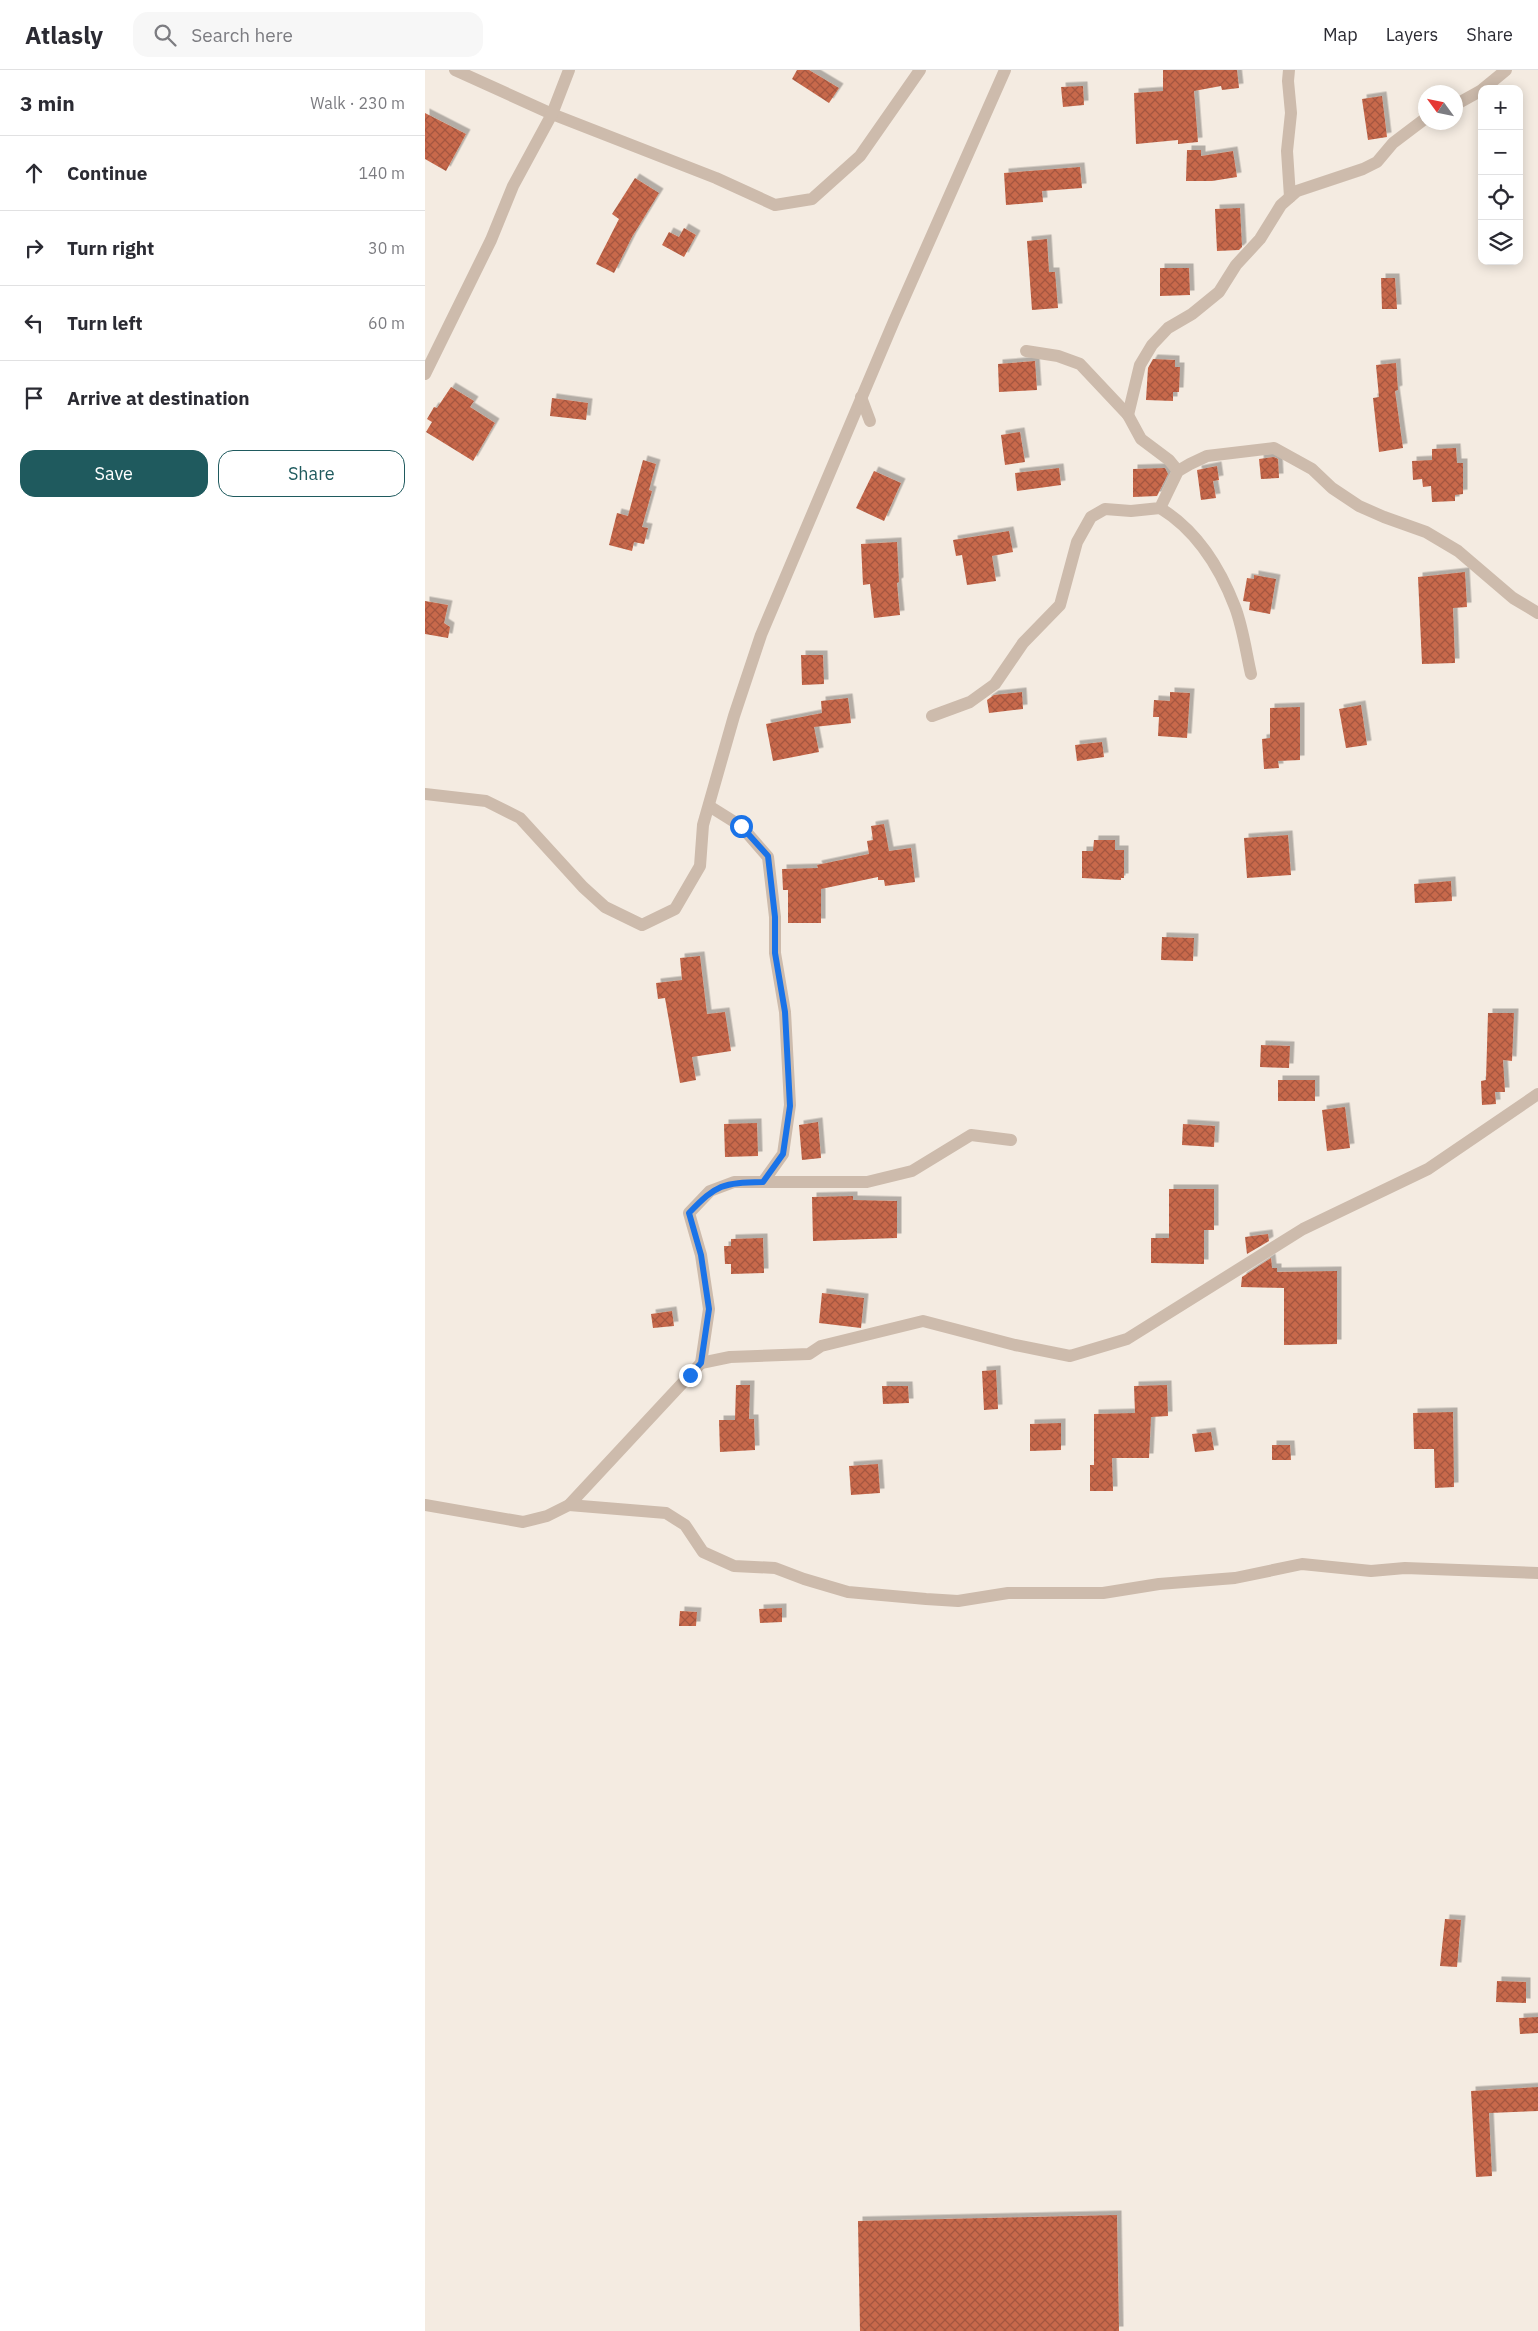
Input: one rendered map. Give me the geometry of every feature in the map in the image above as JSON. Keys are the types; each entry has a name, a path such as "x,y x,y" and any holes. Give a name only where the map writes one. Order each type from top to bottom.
{"street":[{"path":"455,70 552,114 716,178 775,205 812,199 859,156 920,70"},
{"path":"425,374 491,240 513,186 552,114 569,70"},
{"path":"425,794 486,801 520,818 583,887 605,907 642,925 675,909 700,866 703,825 734,716 761,635 861,397 1005,70"},
{"path":"1289,70 1288,81 1291,113 1287,151 1291,197"},
{"path":"1488,85 1506,70"},
{"path":"1463,100 1478,92"},
{"path":"1129,415 1141,365 1152,345 1168,328 1192,314 1219,292 1236,265 1260,239 1270,219 1291,197 1297,191 1363,169 1377,162 1393,143 1418,123"},
{"path":"1026,351 1058,356 1081,364 1129,415 1141,439 1169,460 1178,471"},
{"path":"861,397 869,421"},
{"path":"1160,508 1178,471 1207,456 1275,448 1312,469 1332,488 1359,506 1384,518 1426,532 1458,552 1513,598 1538,613"},
{"path":"932,716 970,702 995,684 1023,643 1060,605 1077,542 1091,517 1105,509 1131,511 1160,508 1188,530 1220,574 1235,608 1251,674"},
{"path":"709,806 741,826 768,856 775,917 775,953 785,1012 790,1106 783,1154 763,1182"},
{"path":"701,1363 731,1357 809,1354 821,1346 923,1320 1015,1345 1070,1356 1127,1339 1303,1229 1428,1169 1538,1094"},
{"path":"425,1505 523,1522 547,1516 569,1505 701,1363 709,1309 701,1255 689,1213 710,1191 734,1182 867,1182 912,1171 971,1135 1011,1140"},
{"path":"569,1505 666,1513 685,1525 703,1552 734,1566 775,1568 848,1592 926,1599 958,1601 1008,1593 1103,1593 1159,1584 1235,1578 1302,1564 1371,1572 1405,1568 1538,1573"}],"building":[{"path":"797,70 809,70 839,88 829,103 792,79"},
{"path":"1163,70 1237,70 1239,88 1222,90 1221,86 1194,91 1198,142 1178,144 1178,140 1136,144 1134,93 1163,91"},
{"path":"1083,86 1084,105 1063,107 1061,87"},
{"path":"1382,96 1387,137 1368,140 1362,99"},
{"path":"425,113 466,134 446,171 425,159"},
{"path":"1187,150 1201,150 1201,156 1233,151 1237,177 1212,181 1186,181"},
{"path":"1080,167 1082,188 1042,191 1043,202 1006,205 1004,173"},
{"path":"635,178 659,193 632,237 614,273 596,264 619,219 612,214"},
{"path":"1240,208 1242,247 1239,250 1217,251 1215,209"},
{"path":"684,228 696,235 684,257 662,245 669,232 679,237"},
{"path":"1047,239 1049,272 1055,272 1058,308 1032,310 1027,241"},
{"path":"1160,268 1189,268 1190,295 1160,296"},
{"path":"1381,278 1395,278 1397,309 1382,309"},
{"path":"1153,359 1175,360 1175,367 1180,367 1179,392 1173,392 1173,401 1146,400 1148,368"},
{"path":"1035,361 1037,390 999,392 998,364"},
{"path":"1396,363 1398,390 1395,391 1403,448 1379,452 1373,398 1379,397 1376,365"},
{"path":"451,387 474,401 470,407 495,423 473,461 426,432 432,422 427,419 434,407 437,408"},
{"path":"552,398 588,403 586,420 550,416"},
{"path":"1020,432 1025,462 1005,465 1001,435"},
{"path":"1456,448 1457,463 1463,463 1463,494 1455,495 1455,501 1432,502 1431,486 1423,487 1422,479 1413,480 1412,461 1432,460 1432,449"},
{"path":"1274,457 1278,459 1279,478 1261,479 1259,459"},
{"path":"643,460 656,464 649,490 652,491 642,527 648,528 644,544 634,542 632,551 609,545 617,513 628,516"},
{"path":"1217,466 1219,480 1213,481 1216,498 1201,500 1197,470"},
{"path":"1059,468 1061,485 1017,491 1015,473"},
{"path":"1165,468 1168,474 1157,496 1133,497 1133,469"},
{"path":"874,471 901,483 884,521 856,508"},
{"path":"1009,531 1013,552 992,556 996,581 967,585 962,555 956,556 953,540"},
{"path":"897,542 899,582 897,583 900,615 874,618 870,584 863,585 861,544"},
{"path":"1465,572 1467,607 1453,608 1455,663 1422,664 1418,577"},
{"path":"1254,575 1276,579 1270,614 1249,610 1250,602 1243,601 1247,578 1254,579"},
{"path":"425,601 448,605 444,623 450,627 448,638 425,634"},
{"path":"801,655 823,655 824,684 802,685"},
{"path":"1022,692 1023,709 989,713 987,700 994,695"},
{"path":"1170,692 1190,693 1187,738 1158,736 1159,717 1153,717 1154,700 1170,701"},
{"path":"848,698 851,723 814,727 819,752 773,761 766,724 822,713 821,701"},
{"path":"1361,705 1367,745 1346,748 1339,709"},
{"path":"1300,707 1300,760 1278,761 1279,768 1264,769 1262,739 1270,738 1270,708"},
{"path":"1102,742 1104,757 1077,761 1075,745"},
{"path":"884,824 889,851 911,848 915,882 885,886 884,880 878,880 878,877 821,889 821,923 788,923 788,890 783,890 782,869 818,868 817,865 869,854 867,841 873,840 871,826"},
{"path":"1288,835 1291,875 1247,878 1244,838"},
{"path":"1094,840 1115,840 1115,850 1124,850 1124,878 1121,878 1121,880 1082,878 1082,851 1093,851"},
{"path":"1451,881 1452,901 1415,903 1414,884"},
{"path":"1162,937 1194,938 1193,961 1161,960"},
{"path":"700,956 707,1014 725,1012 731,1051 692,1057 696,1080 680,1083 665,998 658,999 656,983 682,980 680,958"},
{"path":"1488,1013 1514,1013 1512,1061 1503,1060 1505,1092 1495,1092 1496,1104 1482,1105 1481,1081 1486,1080"},
{"path":"1261,1045 1290,1046 1289,1068 1260,1067"},
{"path":"1278,1080 1315,1080 1315,1101 1278,1101"},
{"path":"1345,1107 1350,1148 1327,1151 1322,1110"},
{"path":"818,1122 821,1158 802,1160 799,1125"},
{"path":"757,1123 758,1156 725,1157 724,1124"},
{"path":"1183,1124 1215,1126 1214,1147 1182,1145"},
{"path":"1169,1189 1214,1189 1214,1230 1204,1230 1204,1264 1151,1263 1151,1238 1169,1238"},
{"path":"853,1196 853,1200 897,1201 897,1238 813,1241 812,1197"},
{"path":"1268,1234 1269,1241 1247,1254 1245,1237"},
{"path":"763,1238 764,1273 731,1274 731,1264 725,1264 724,1246 731,1246 731,1239"},
{"path":"1271,1258 1272,1268 1277,1268 1277,1272 1337,1271 1337,1344 1284,1345 1284,1288 1241,1287 1242,1277"},
{"path":"822,1293 864,1298 861,1328 819,1323"},
{"path":"672,1311 674,1326 653,1328 651,1314"},
{"path":"996,1370 998,1409 984,1410 982,1371"},
{"path":"736,1385 750,1385 749,1419 754,1419 755,1450 720,1452 719,1420 735,1420"},
{"path":"1167,1385 1168,1416 1151,1417 1149,1458 1112,1458 1113,1491 1090,1491 1090,1465 1094,1465 1094,1414 1135,1413 1134,1386"},
{"path":"882,1386 908,1386 909,1403 883,1404"},
{"path":"1453,1412 1454,1487 1435,1488 1434,1449 1414,1449 1413,1413"},
{"path":"1061,1423 1061,1450 1030,1451 1030,1424"},
{"path":"1211,1432 1214,1450 1195,1452 1192,1434"},
{"path":"1272,1445 1290,1445 1291,1460 1272,1460"},
{"path":"878,1464 880,1493 851,1495 849,1466"},
{"path":"782,1608 782,1622 760,1623 759,1609"},
{"path":"680,1611 697,1612 696,1626 679,1626"},
{"path":"1445,1919 1461,1920 1457,1967 1440,1966"},
{"path":"1497,1981 1526,1982 1526,2003 1496,2002"},
{"path":"1538,2017 1538,2033 1520,2034 1519,2018"},
{"path":"1538,2087 1538,2111 1489,2113 1492,2176 1476,2177 1471,2091"},
{"path":"1117,2215 1119,2331 860,2331 858,2221"}],"route":[{"path":"690,1375 701,1363 709,1309 701,1255 689,1213 710,1191 734,1182 763,1182 783,1154 790,1106 785,1012 775,953 775,917 768,856 741,826"}]}
